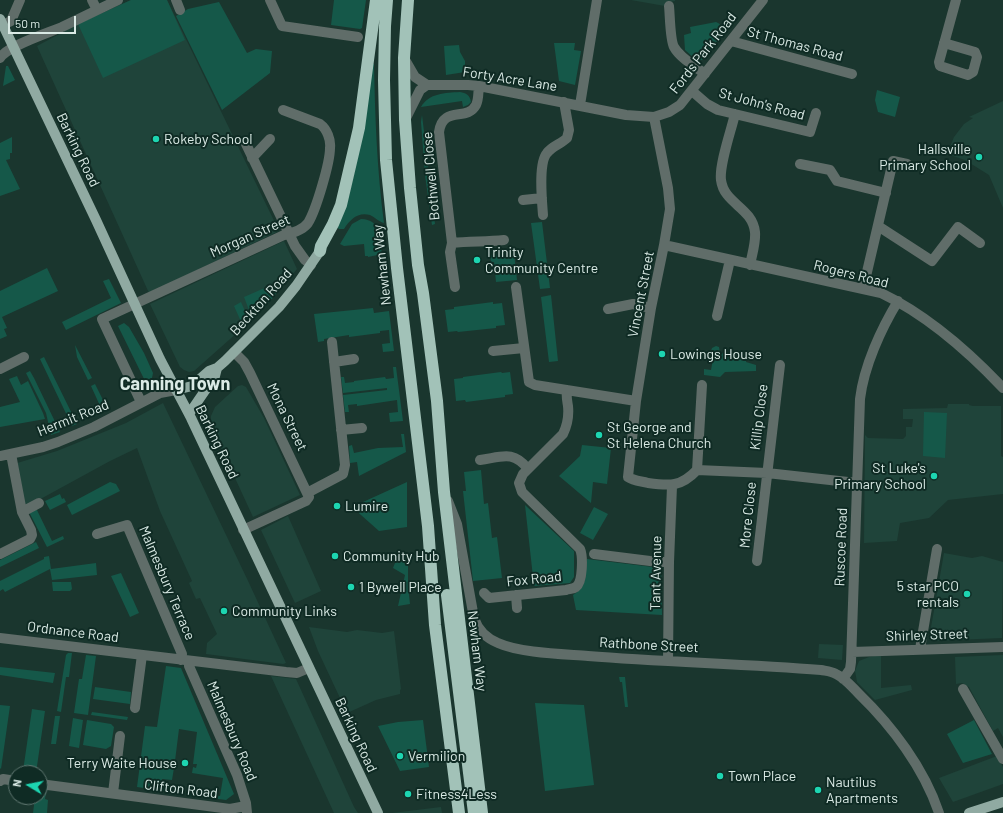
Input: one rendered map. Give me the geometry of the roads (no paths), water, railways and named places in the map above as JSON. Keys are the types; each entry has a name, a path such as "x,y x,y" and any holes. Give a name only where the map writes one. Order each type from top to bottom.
{"highway":[{"path":"320,251 341,205 359,128 376,0"},
{"name":"Newham Way","path":"387,0 384,80 386,160 428,526 482,813"},
{"name":"Newham Way","path":"408,0 404,58 405,120 417,257 424,293 437,401 444,492 447,622 459,813"},
{"name":"Newham Way","path":"447,622 467,813"},
{"name":"Newham Way","path":"447,622 474,813"}],"main road":[{"name":"Barking Road","path":"2,22 136,304 160,360 189,414 378,813"},
{"name":"Beckton Road","path":"176,390 192,386 209,371 217,368 234,352 279,308 312,265 320,251"},
{"name":"Beckton Road","path":"189,414 215,376 217,368"},
{"path":"969,813 1003,802"}],"street":[{"path":"2,22 10,21 20,0"},
{"path":"92,0 97,10"},
{"path":"0,58 2,54 14,47 118,0"},
{"path":"176,0 180,10"},
{"path":"270,0 282,26 358,37"},
{"path":"580,105 597,0"},
{"name":"Fords Park Road","path":"564,102 626,115 654,117 669,112 680,105 692,91 763,0"},
{"path":"944,43 956,0"},
{"path":"669,6 672,41 674,47 683,57 705,74"},
{"name":"St Thomas Road","path":"731,41 852,74"},
{"path":"404,58 415,77 427,85 420,90 405,120"},
{"name":"Forty Acre Lane","path":"427,85 468,84 564,102"},
{"name":"Bothwell Close","path":"455,287 450,252 452,243 439,132 442,121 451,115 469,112 473,108 476,104 479,86"},
{"name":"St John's Road","path":"692,91 707,104 718,110 810,132 816,113"},
{"path":"543,214 542,167 544,156 551,148 567,138 568,134 564,102"},
{"name":"Morgan Street","path":"141,402 102,320 300,230 308,224 320,191 330,148 325,128 320,124 283,110"},
{"path":"735,114 721,170 721,180 728,198 749,215 754,225 755,240 750,265"},
{"name":"Vincent Street","path":"654,117 668,188 670,209 651,308 636,401 628,477 634,480 672,486"},
{"path":"252,158 270,140"},
{"path":"246,144 301,256 312,265"},
{"path":"863,289 893,161 907,164"},
{"path":"800,164 830,170 837,181 886,192"},
{"path":"523,200 542,198"},
{"path":"878,226 932,261 958,227 980,243"},
{"path":"452,243 477,240 482,242 504,240"},
{"name":"Rogers Road","path":"664,245 881,293 921,315 988,372 1003,388"},
{"path":"717,316 730,260"},
{"path":"516,287 529,382 535,385 636,401"},
{"name":"Ruscoe Road","path":"843,678 850,669 852,652 857,483 862,386 878,339 898,301"},
{"path":"608,309 633,304 651,308"},
{"path":"243,530 306,501 308,495 343,474 345,465 332,342"},
{"path":"493,351 524,348"},
{"name":"Mona Street","path":"234,352 244,362 250,373 308,495"},
{"path":"0,370 24,357"},
{"path":"334,362 354,359"},
{"name":"Killip Close","path":"767,473 780,365"},
{"path":"672,486 690,478 697,470 702,385"},
{"name":"Hermit Road","path":"0,456 58,442 94,427 160,393 176,390"},
{"path":"480,460 511,456 522,461 528,469 559,439 567,426 567,390"},
{"path":"341,430 362,428"},
{"path":"0,554 30,539 32,536 31,530 22,512 11,454"},
{"name":"Fox Road","path":"487,595 516,595 566,590 577,587 580,579 582,558 580,549 520,488 520,478 528,469"},
{"path":"697,470 767,473 857,483"},
{"name":"More Close","path":"757,561 767,473"},
{"name":"Tant Avenue","path":"668,661 669,562 672,486"},
{"name":"Newham Way","path":"444,492 457,524 471,608"},
{"path":"22,512 39,503"},
{"name":"Malmesbury Terrace","path":"96,534 126,525 182,654 186,660"},
{"path":"920,649 937,549"},
{"path":"594,554 669,562"},
{"path":"516,595 517,608"},
{"name":"Rathbone Street","path":"471,608 478,627 485,636 499,643 536,651 604,657 821,670 843,678"},
{"name":"Ordnance Road","path":"0,638 286,672 297,673 309,668"},
{"name":"Shirley Street","path":"852,652 1003,647"},
{"path":"135,708 142,655"},
{"name":"Malmesbury Road","path":"186,660 237,774 247,810"},
{"path":"843,678 898,736 914,761 931,793 939,813"},
{"path":"962,689 1003,759"},
{"path":"113,793 120,736"},
{"name":"Clifton Road","path":"48,785 247,810"}],"place":[{"name":"Rokeby School","path":"156,139"},
{"name":"Hallsville Primary School","path":"979,157"},
{"name":"Trinity Community Centre","path":"477,260"},
{"name":"Lowings House","path":"662,354"},
{"name":"St George and St Helena Church","path":"599,435"},
{"name":"St Luke's Primary School","path":"934,476"},
{"name":"Lumire","path":"337,506"},
{"name":"Community Hub","path":"335,556"},
{"name":"1 Bywell Place","path":"351,587"},
{"name":"5 star PCO rentals","path":"967,594"},
{"name":"Community Links","path":"224,611"},
{"name":"Vermilion","path":"400,756"},
{"name":"Terry Waite House","path":"185,763"},
{"name":"Town Place","path":"720,776"},
{"name":"Nautilus Apartments","path":"818,790"},
{"name":"Fitness4Less","path":"408,794"}],"district":[{"name":"Canning Town","path":"175,384"}]}
